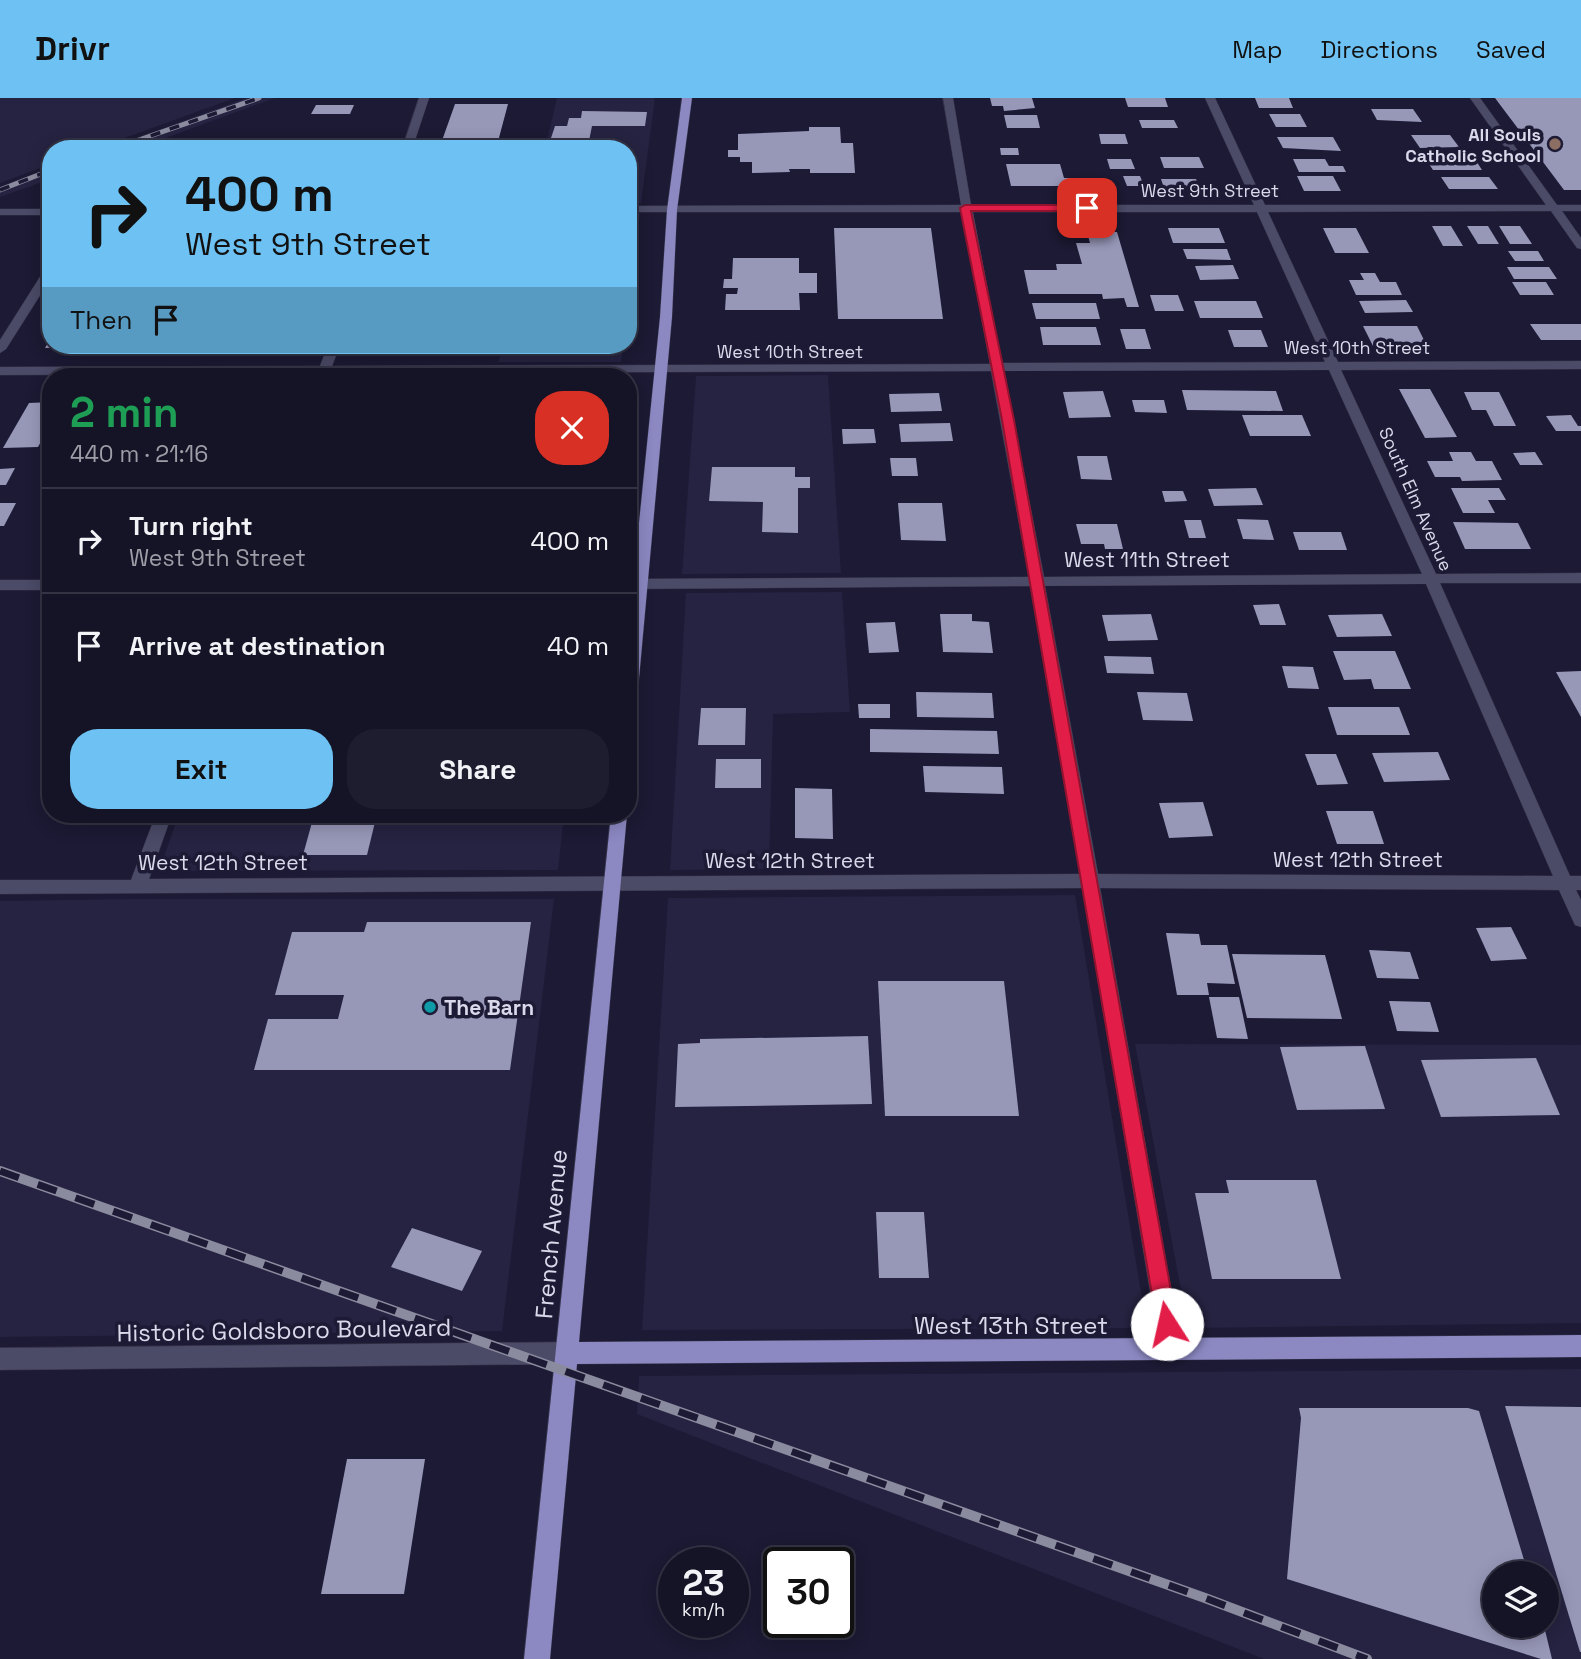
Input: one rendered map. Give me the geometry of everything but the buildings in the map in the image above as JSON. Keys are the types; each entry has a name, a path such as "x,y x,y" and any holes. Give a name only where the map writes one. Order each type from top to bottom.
{"main road":[{"path":"637,559 660,369 672,210 687,98"},
{"name":"French Avenue","path":"537,1659 618,823"},
{"name":"West 13th Street","path":"568,1353 1171,1351 1581,1346"}],"street":[{"path":"410,140 424,98"},
{"path":"948,98 965,208 999,366 1171,1351"},
{"name":"South Elm Avenue","path":"1210,98 1258,208 1334,365 1573,883 1581,919"},
{"path":"1475,98 1581,246"},
{"name":"West 9th Street","path":"637,209 1581,208"},
{"path":"0,212 42,212"},
{"path":"0,349 42,283"},
{"name":"West 10th Street","path":"637,369 1581,365"},
{"name":"West 10th Street","path":"0,371 42,371"},
{"name":"West 11th Street","path":"637,584 1581,578"},
{"path":"0,586 42,585"},
{"path":"138,885 161,823"},
{"name":"West 12th Street","path":"0,887 1089,881 1573,883"},
{"name":"Historic Goldsboro Boulevard","path":"0,1359 568,1353"}],"shaded area":[{"path":"0,98 235,98 119,140 42,140 42,167 0,183"},
{"path":"246,98 275,98 160,140 131,140"},
{"path":"557,98 655,98 641,203 637,203 637,140 547,140"},
{"path":"42,172 42,182 0,197 0,187"},
{"path":"637,214 640,214 637,236"},
{"path":"501,354 622,354 621,362 498,362"},
{"path":"828,375 841,573 682,574 696,376"},
{"path":"842,592 850,712 773,714 769,869 670,870 686,593"},
{"path":"176,823 563,823 558,870 159,871"},
{"path":"1075,895 1147,1328 642,1330 668,898"},
{"path":"554,899 502,1331 0,1337 0,901"},
{"path":"1135,1044 1581,1045 1581,1323 1188,1328"},
{"path":"1581,1369 1581,1659 1264,1659 637,1414 639,1376"}],"railway":[{"path":"139,140 259,98"},
{"path":"0,190 42,174"},
{"path":"0,1171 1205,1598 1367,1659"}],"place":[{"name":"All Souls Catholic School","path":"1555,144"},
{"name":"The Barn","path":"430,1007"}],"route":[{"path":"1087,208 965,208 991,326 1167,1324"}]}
